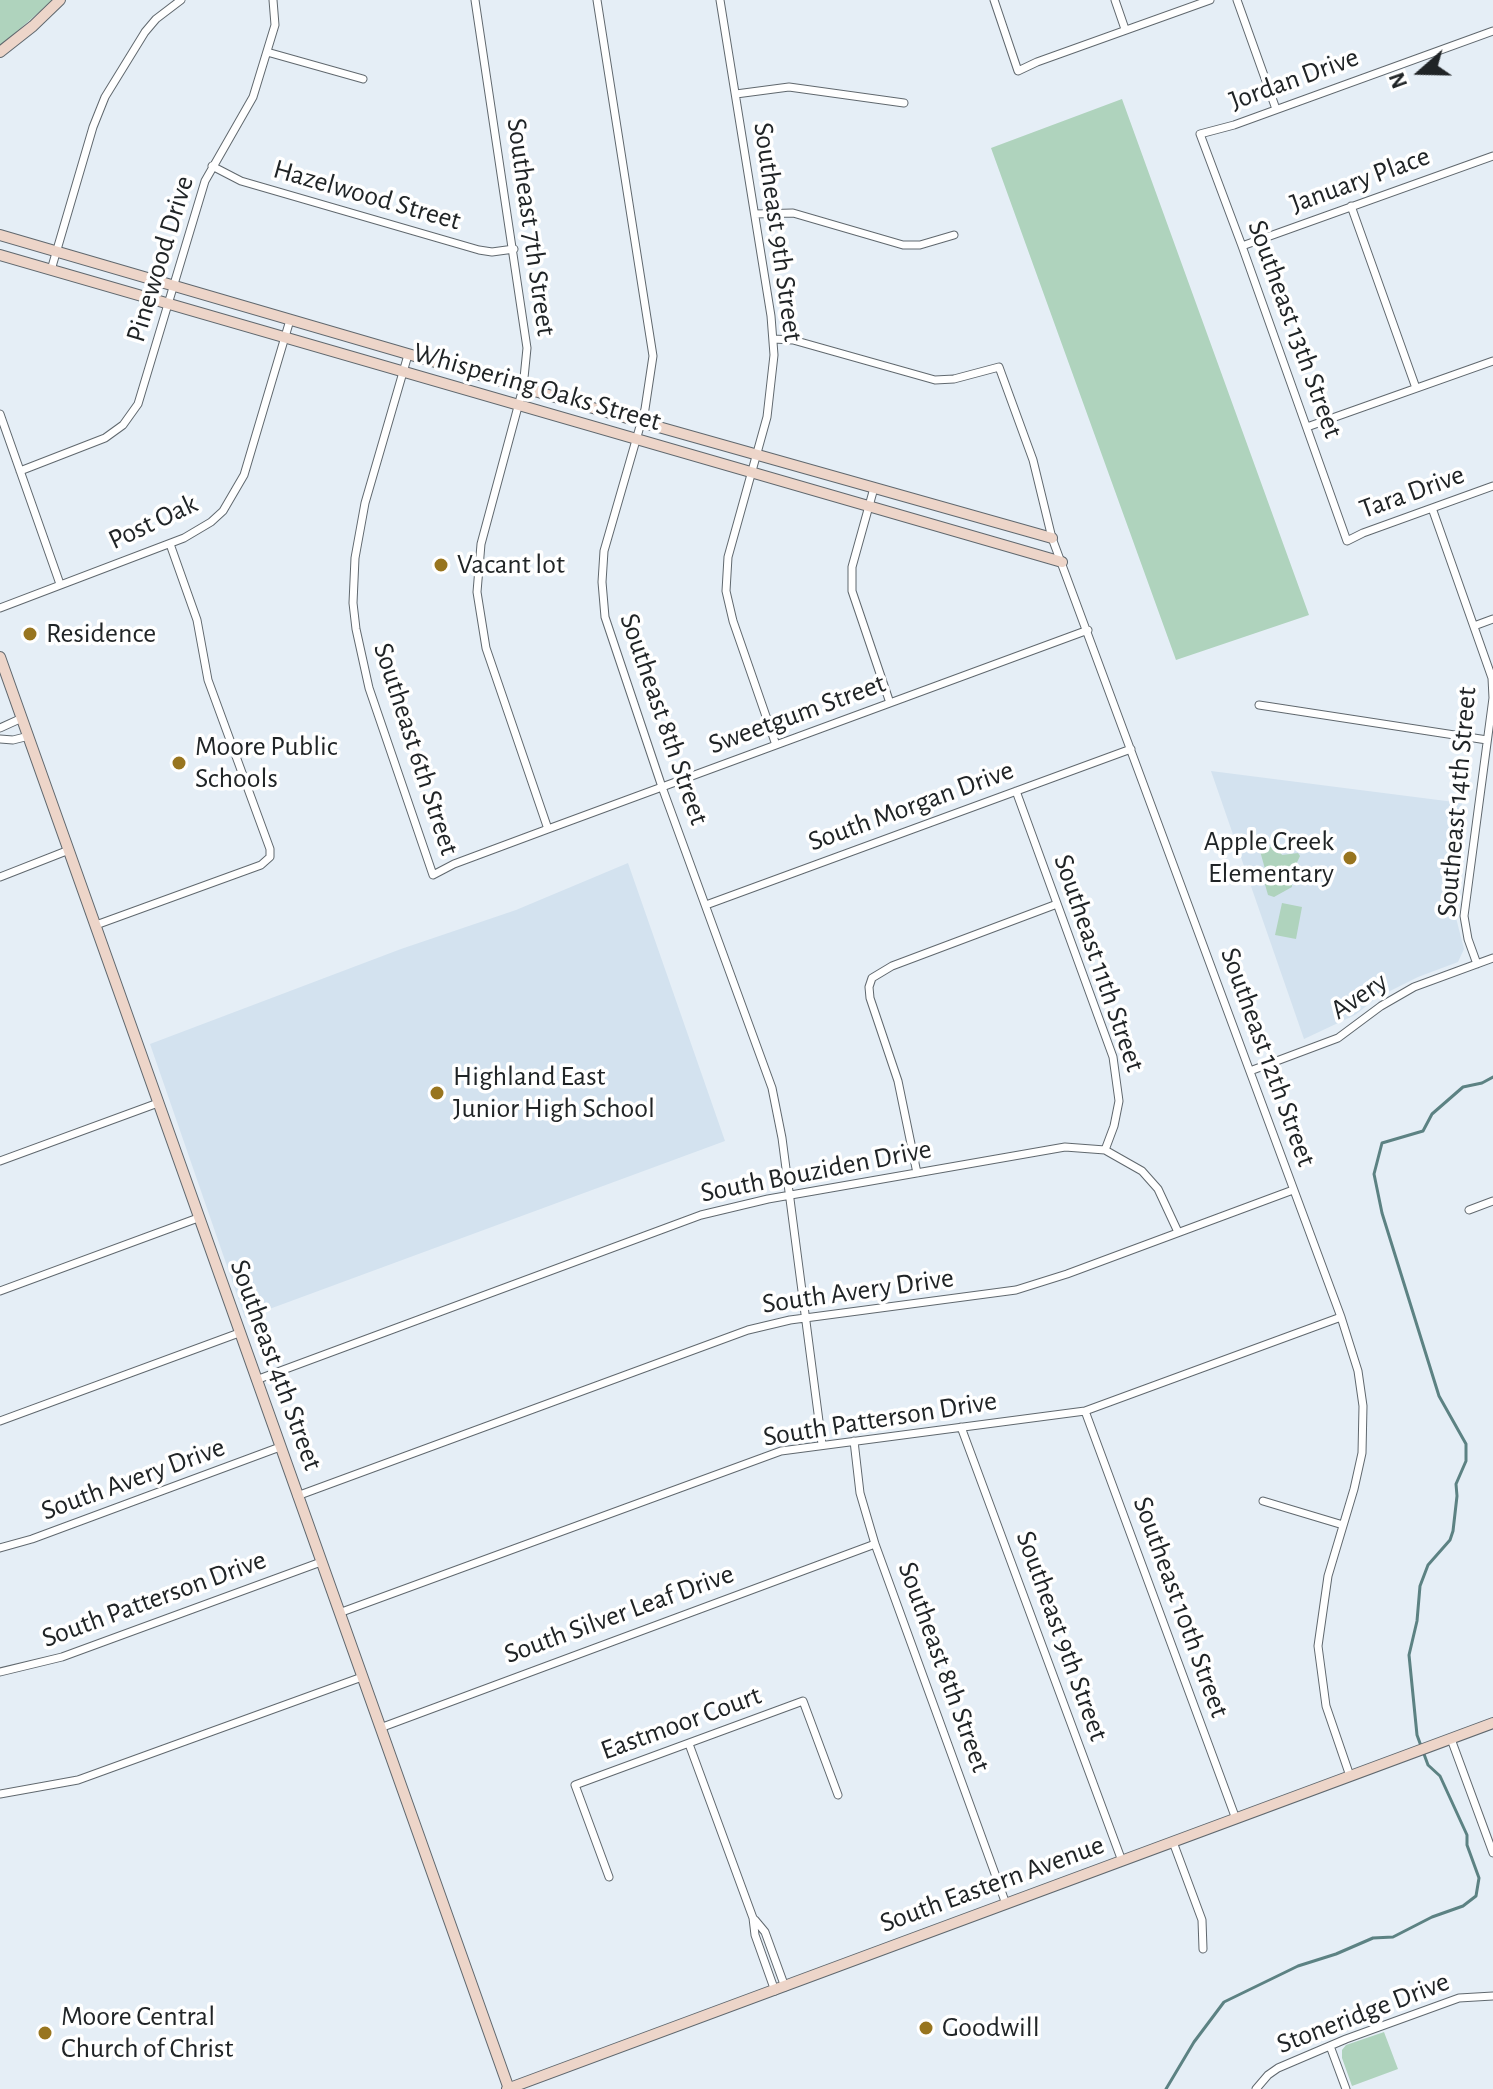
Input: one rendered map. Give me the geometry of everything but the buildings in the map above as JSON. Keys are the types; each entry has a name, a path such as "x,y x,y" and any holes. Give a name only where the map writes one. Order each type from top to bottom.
{"main road":[{"path":"0,52 60,0"},
{"name":"Whispering Oaks Street","path":"0,235 1052,538"},
{"name":"Whispering Oaks Street","path":"0,255 1062,562"},
{"name":"Southeast 4th Street","path":"0,657 508,2089"},
{"name":"South Eastern Avenue","path":"508,2089 1493,1723"}],"street":[{"path":"51,270 93,127 105,97 145,32 181,0"},
{"name":"Pinewood Drive","path":"20,471 105,438 123,425 138,404 194,213 212,166 253,97 275,25 273,0"},
{"name":"Southeast 7th Street","path":"475,0 526,333 523,388 481,544 477,592 488,657 548,829"},
{"name":"Southeast 8th Street","path":"597,0 651,334 651,377 604,551 602,596 609,634 662,787 766,1067 778,1114 822,1444"},
{"name":"Southeast 9th Street","path":"720,0 773,339 771,396 728,557 726,591 733,621 776,745"},
{"path":"994,0 1018,71 1210,0"},
{"path":"1115,0 1125,29"},
{"path":"1237,0 1276,109"},
{"name":"Jordan Drive","path":"1200,134 1234,125 1493,31"},
{"path":"267,52 363,79"},
{"path":"736,94 789,87 904,103"},
{"name":"Southeast 13th Street","path":"1200,134 1347,541"},
{"name":"January Place","path":"1242,246 1493,156"},
{"name":"Hazelwood Street","path":"212,166 234,178 479,250 514,249"},
{"path":"1351,206 1416,388"},
{"path":"755,214 793,213 903,245 920,245 954,235"},
{"name":"Post Oak","path":"0,608 170,544 211,522 232,499 250,459 290,320"},
{"name":"Southeast 12th Street","path":"773,339 793,340 935,380 954,379 999,367 1033,460 1052,538 1341,1317 1361,1386 1363,1422 1358,1474 1323,1601 1318,1646 1326,1706 1350,1776"},
{"name":"Southeast 6th Street","path":"408,355 358,534 353,603 369,688 433,875"},
{"path":"1307,427 1493,361"},
{"path":"0,414 60,584"},
{"name":"Tara Drive","path":"1347,541 1493,486"},
{"path":"874,488 852,567 852,591 890,703"},
{"name":"Southeast 14th Street","path":"1432,508 1492,678 1493,698 1464,916 1477,964"},
{"path":"96,925 261,865 270,857 208,680 197,620 170,544"},
{"path":"1474,626 1493,619"},
{"name":"Sweetgum Street","path":"433,875 454,864 1088,630"},
{"path":"1259,705 1487,740"},
{"path":"0,728 22,718"},
{"path":"0,739 29,736"},
{"name":"South Morgan Drive","path":"706,905 1131,749"},
{"name":"Southeast 11th Street","path":"1016,791 1117,1075 1118,1112 1105,1150"},
{"path":"0,877 69,850"},
{"path":"917,1173 898,1081 870,998 870,982 892,966 1057,904"},
{"name":"Avery","path":"1250,1071 1326,1044 1395,996 1493,958"},
{"path":"0,1161 158,1103"},
{"name":"South Bouziden Drive","path":"256,1380 701,1215 1065,1147 1105,1150 1116,1154 1150,1178 1170,1211 1178,1232"},
{"name":"South Avery Drive","path":"297,1496 748,1330 805,1318 1016,1290 1293,1190"},
{"path":"1469,1210 1493,1201"},
{"path":"0,1291 198,1218"},
{"name":"South Patterson Drive","path":"339,1613 781,1451 1085,1411 1341,1317"},
{"path":"0,1421 239,1333"},
{"name":"Southeast 10th Street","path":"1085,1411 1236,1819"},
{"name":"Southeast 9th Street","path":"961,1427 1122,1861"},
{"name":"Southeast 8th Street","path":"854,1441 860,1493 875,1544 1006,1904"},
{"name":"South Avery Drive","path":"0,1548 280,1447"},
{"path":"1263,1501 1343,1525"},
{"name":"South Silver Leaf Drive","path":"380,1728 875,1544"},
{"name":"South Patterson Drive","path":"0,1672 62,1657 321,1562"},
{"path":"0,1794 78,1780 362,1677"},
{"name":"Eastmoor Court","path":"609,1877 575,1785 803,1701 838,1795"},
{"path":"1451,1739 1493,1853"},
{"path":"689,1744 753,1918 755,1935 780,1989"},
{"path":"1173,1842 1202,1920 1203,1949"},
{"name":"Stoneridge Drive","path":"1256,2089 1278,2068 1330,2046 1459,1998 1493,1996"},
{"path":"1330,2046 1346,2089"}],"shaded area":[{"name":"Apple Creek Elementary","path":"1211,771 1462,803 1455,914 1464,949 1458,962 1378,997 1355,1015 1304,1039"},
{"name":"Highland East Junior High School","path":"628,863 725,1141 245,1318 150,1044 401,949 516,910"}],"green space":[{"path":"0,0 53,0 0,46"},
{"path":"1122,99 1309,615 1176,660 991,148"},
{"path":"1276,845 1282,855 1298,853 1300,856 1291,875 1292,887 1274,897 1268,895 1264,881 1267,876 1260,851"},
{"path":"1282,903 1302,907 1296,939 1275,935"},
{"path":"1384,2032 1398,2069 1352,2086 1342,2050 1346,2045"}],"waterway":[{"path":"1166,2089 1194,2042 1224,2002 1298,1966 1373,1938 1393,1937 1432,1917 1463,1906 1476,1896 1479,1878 1467,1845 1467,1835 1440,1776 1428,1765 1417,1735 1409,1655 1417,1621 1420,1586 1428,1565 1450,1540 1453,1531 1456,1484 1466,1461 1466,1444 1439,1396 1382,1213 1374,1174 1382,1143 1423,1131 1432,1114 1463,1087 1493,1077"}],"place":[{"name":"Vacant lot","path":"441,565"},
{"name":"Residence","path":"30,634"},
{"name":"Moore Public Schools","path":"179,763"},
{"name":"Apple Creek Elementary","path":"1350,858"},
{"name":"Highland East Junior High School","path":"437,1093"},
{"name":"Goodwill","path":"926,2028"},
{"name":"Moore Central Church of Christ","path":"45,2033"}]}
